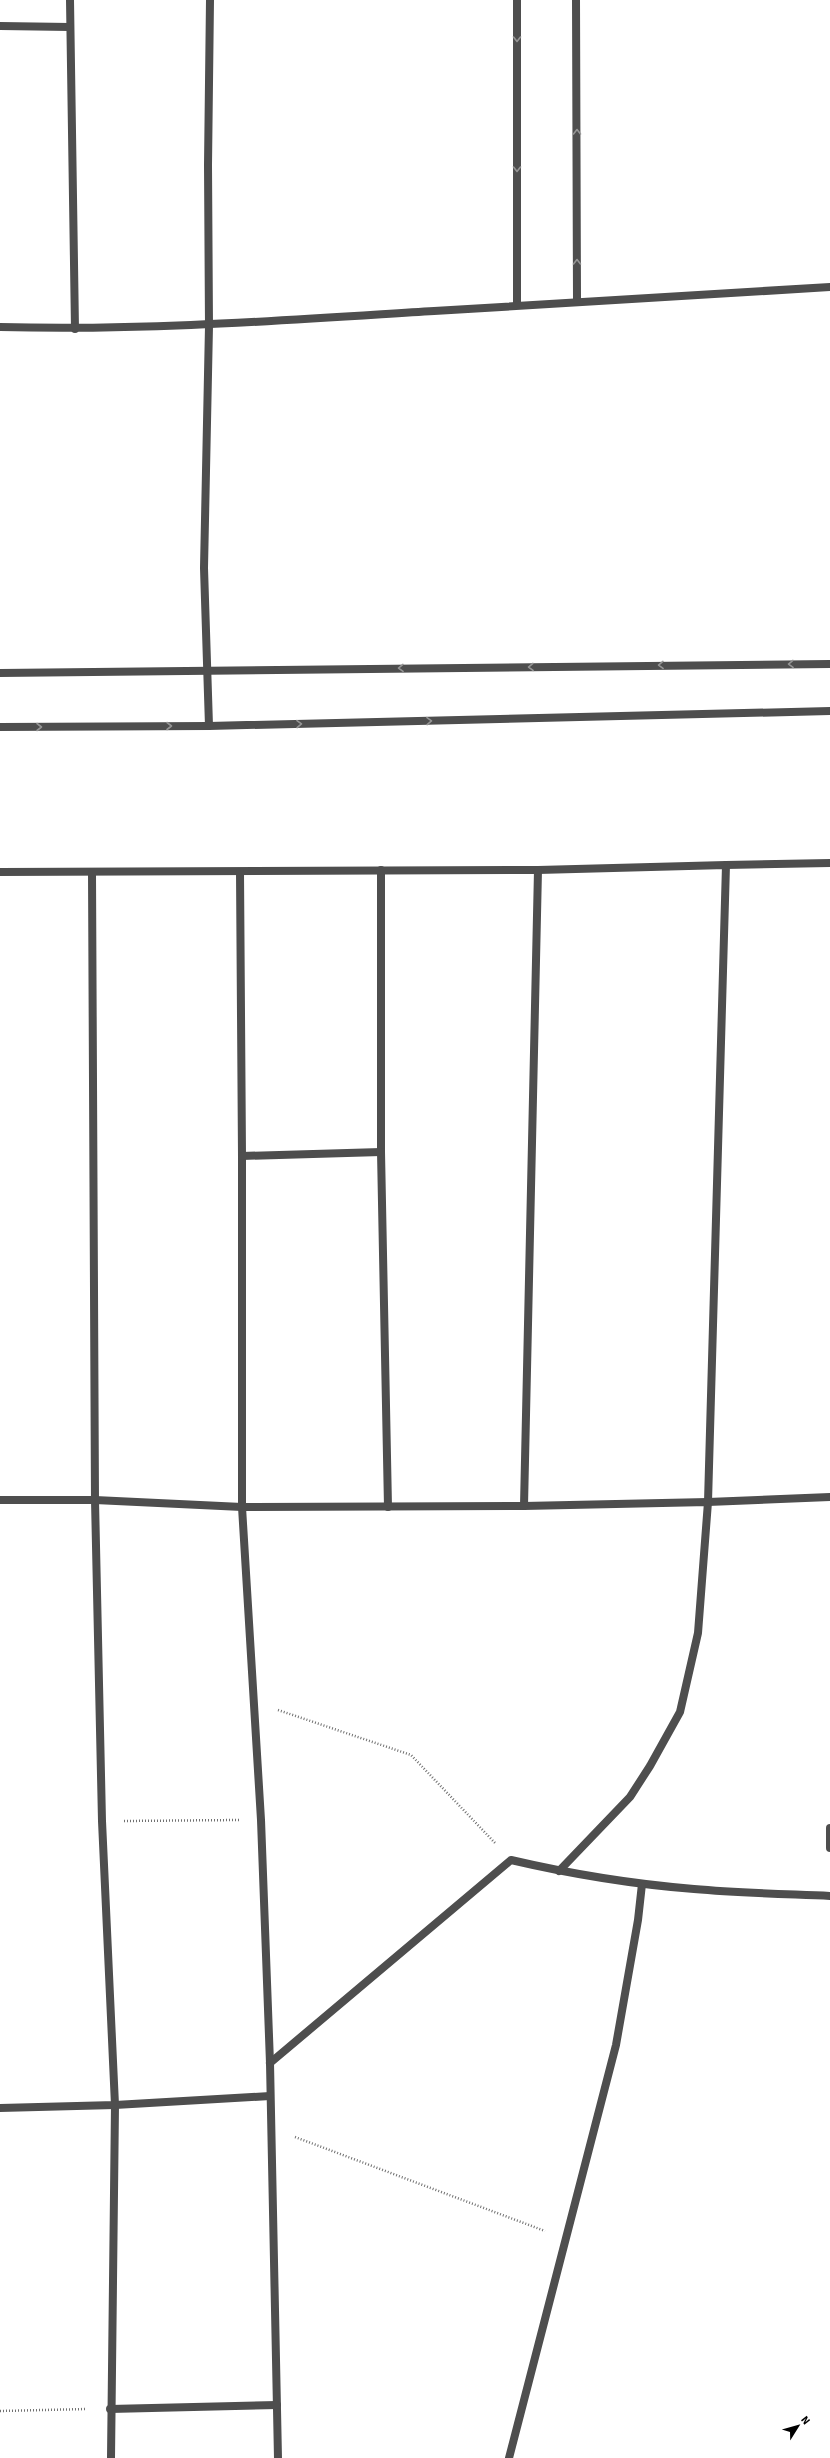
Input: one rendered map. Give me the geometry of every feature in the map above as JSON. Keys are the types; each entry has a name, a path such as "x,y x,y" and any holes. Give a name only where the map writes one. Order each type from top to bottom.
{"street":[{"path":"70,0 75,329"},
{"path":"209,726 206,671 204,568 209,326 208,165 210,0"},
{"path":"517,0 517,305"},
{"path":"576,0 577,301"},
{"path":"0,26 70,27"},
{"path":"0,327 75,329 209,326 577,301 830,287"},
{"path":"0,673 830,664"},
{"path":"0,727 209,726 830,711"},
{"path":"0,872 92,873 538,870 830,864"},
{"path":"559,1871 630,1797 650,1766 680,1712 698,1633 708,1502 726,865"},
{"path":"381,870 381,1152 388,1507"},
{"path":"524,1506 538,870"},
{"path":"240,872 242,1507 261,1820 270,2063 278,2458"},
{"path":"92,873 96,1500 102,1821 115,2105 110,2409 111,2458"},
{"path":"242,1156 381,1152"},
{"path":"0,1500 96,1500 242,1507 388,1507 708,1502 830,1497"},
{"path":"830,1828 830,1848"},
{"path":"270,2063 511,1860 559,1871 642,1884 694,1890 830,1896"},
{"path":"508,2458 616,2045 638,1920 642,1884"},
{"path":"0,2108 115,2105 270,2096"},
{"path":"110,2409 277,2405"}],"path":[{"path":"253,1702 411,1755 511,1860"},
{"path":"102,1821 261,1820"},
{"path":"271,2128 566,2238"},
{"path":"0,2411 110,2409"}]}
